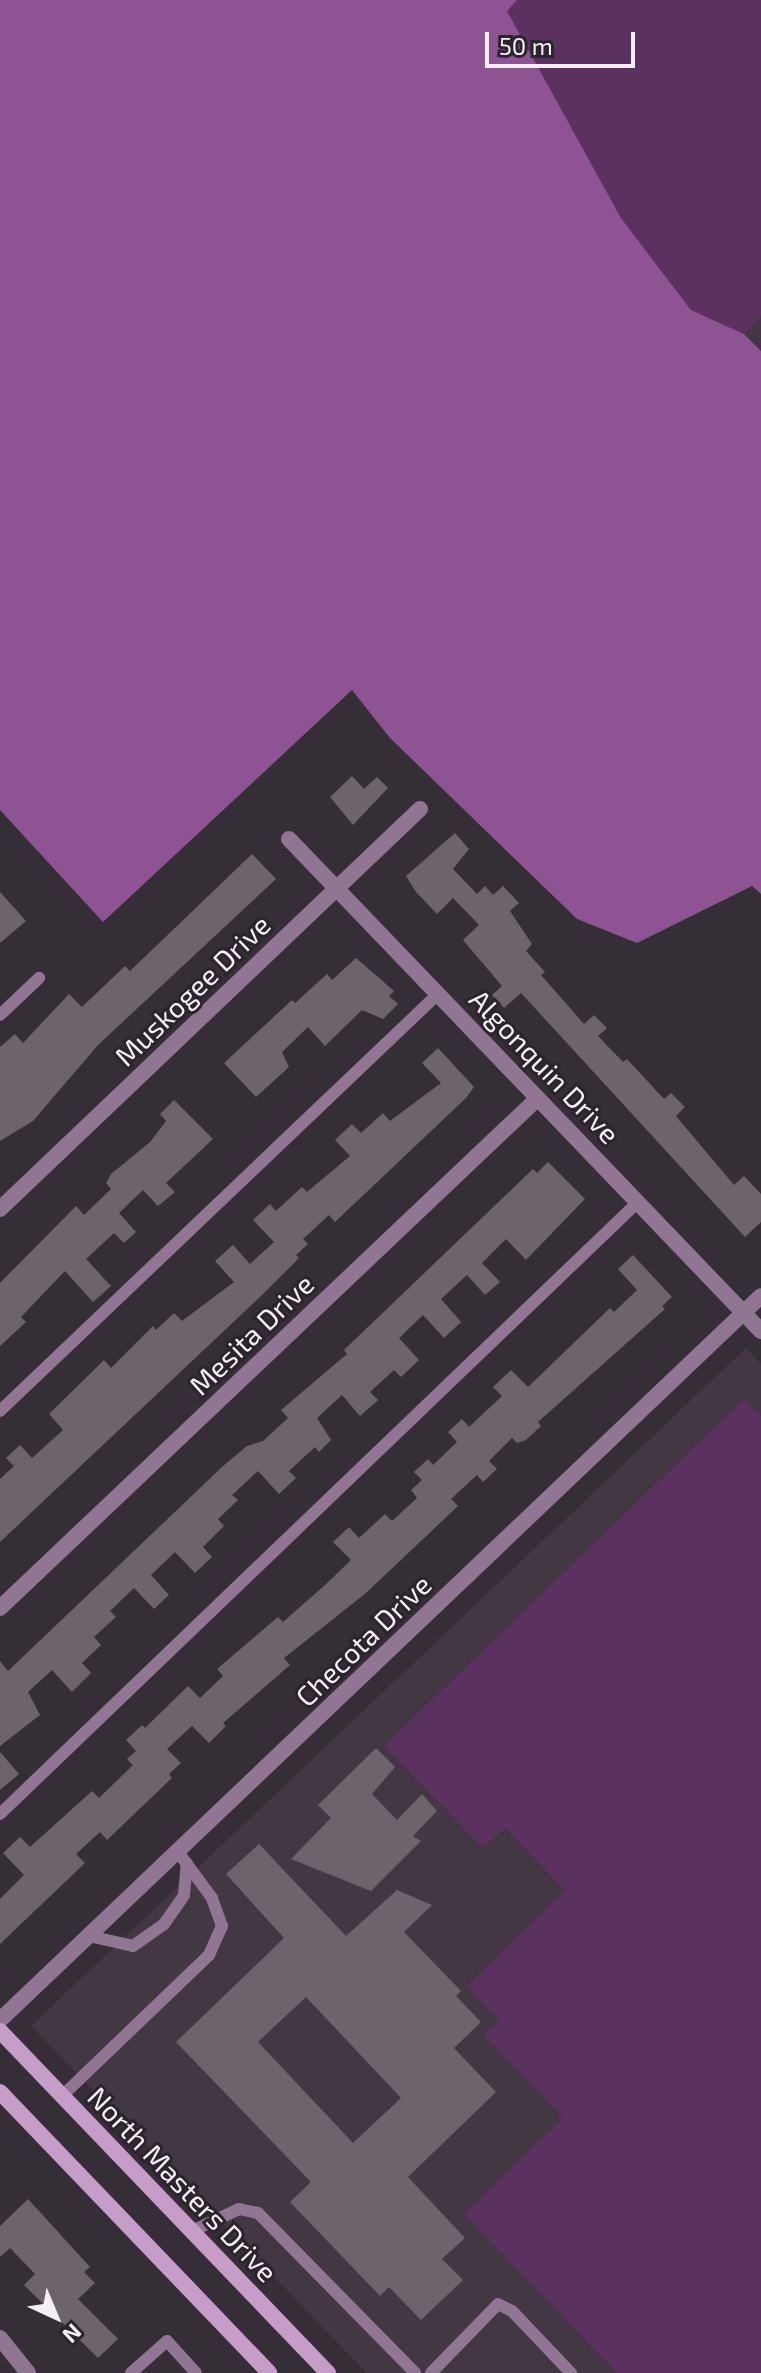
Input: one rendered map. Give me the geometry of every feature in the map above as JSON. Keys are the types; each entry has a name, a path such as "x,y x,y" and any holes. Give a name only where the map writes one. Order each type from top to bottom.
{"main road":[{"name":"North Masters Drive","path":"0,2031 328,2373"},
{"path":"0,2092 266,2372"}],"street":[{"name":"Muskogee Drive","path":"0,1209 420,809"},
{"name":"Algonquin Drive","path":"289,839 338,886 761,1331"},
{"name":"Mesita Drive","path":"0,1608 538,1098"},
{"name":"Checota Drive","path":"0,2020 89,1936 182,1858 761,1296"},
{"path":"0,2338 26,2369"}],"lane":[{"path":"0,1015 39,978"},
{"path":"0,1411 439,993"},
{"path":"0,1814 638,1202"},
{"path":"89,1936 133,1946 164,1924 184,1895 182,1858"},
{"path":"62,2096 209,1955 222,1926 212,1898 182,1858"},
{"path":"192,2231 239,2209 258,2213 415,2373"},
{"path":"431,2373 498,2304 512,2311 571,2373"},
{"path":"131,2373 167,2341 191,2371"}],"shaded area":[{"path":"0,0 517,0 507,11 621,218 691,310 744,334 761,351 761,894 752,886 637,943 577,919 390,738 352,690 103,922 0,810"},
{"path":"517,0 761,0 761,317 744,334 691,310 621,218 506,10"},
{"path":"761,317 761,351 744,334"},
{"path":"746,1348 761,1364 761,2373 367,2373 31,2026"},
{"path":"744,1399 761,1417 761,2373 617,2373 464,2214 563,2118 484,2035 499,2020 467,1986 565,1890 505,1828 483,1848 384,1746"}],"building":[{"path":"352,776 364,789 377,777 388,788 353,825 330,797"},
{"path":"455,833 469,849 453,869 477,894 485,886 493,895 503,886 519,903 510,911 532,944 526,951 545,972 541,975 584,1024 594,1015 607,1028 598,1036 623,1062 627,1059 664,1099 671,1093 685,1107 676,1116 734,1185 744,1176 761,1194 761,1222 745,1237 521,993 504,1008 492,995 502,986 463,940 479,925 453,898 437,914 416,892 406,876"},
{"path":"252,854 276,879 98,1045 33,1121 0,1141 0,1047 15,1034 23,1043 69,994 82,1007 125,966 130,971"},
{"path":"0,892 26,921 0,943"},
{"path":"356,958 394,991 389,996 398,1004 383,1019 362,1010 325,1046 308,1027 282,1052 289,1067 256,1097 224,1063 292,1000 295,1003 327,974 332,980"},
{"path":"438,1048 474,1087 466,1098 335,1222 329,1215 303,1239 308,1244 296,1255 299,1258 262,1295 0,1542 0,1479 14,1466 6,1458 20,1445 32,1458 63,1430 49,1414 104,1360 111,1368 153,1326 156,1330 174,1313 182,1321 234,1282 215,1261 233,1245 250,1264 274,1242 253,1220 270,1204 276,1211 302,1187 307,1192 350,1156 335,1140 352,1124 361,1133 383,1113 390,1121 441,1083 422,1063"},
{"path":"174,1100 213,1139 166,1183 175,1192 158,1206 143,1190 119,1213 136,1232 124,1243 114,1233 86,1259 111,1286 93,1302 65,1271 21,1317 26,1322 0,1346 0,1283 76,1206 84,1215 111,1189 106,1183 111,1174 150,1142 166,1121 160,1114"},
{"path":"548,1162 585,1199 526,1260 506,1239 482,1263 500,1282 485,1295 467,1275 441,1299 461,1322 444,1338 423,1315 399,1338 419,1360 401,1377 394,1370 370,1392 378,1400 360,1416 342,1395 317,1418 331,1440 319,1452 315,1447 289,1471 296,1478 279,1494 258,1471 232,1495 238,1500 218,1519 224,1526 203,1547 212,1557 195,1573 175,1552 151,1575 169,1595 154,1609 134,1588 110,1611 116,1617 94,1637 101,1645 82,1663 91,1673 72,1692 52,1670 28,1692 40,1715 0,1746 0,1661 8,1671 222,1467 247,1446 263,1441 288,1418 281,1410 347,1354 344,1350 533,1169 537,1173"},
{"path":"633,1255 672,1297 662,1306 665,1309 538,1422 541,1426 526,1440 517,1443 512,1438 489,1461 497,1469 483,1482 477,1475 451,1499 458,1506 366,1593 284,1658 290,1665 223,1723 226,1726 209,1743 192,1726 167,1749 181,1763 169,1774 172,1778 107,1840 100,1832 76,1854 85,1863 0,1944 0,1899 24,1875 3,1853 20,1837 30,1847 92,1791 99,1798 133,1765 127,1759 136,1751 126,1740 142,1725 145,1728 188,1686 200,1698 223,1676 217,1669 278,1617 283,1622 351,1560 333,1542 349,1527 359,1538 385,1514 392,1521 417,1498 411,1490 422,1480 414,1472 428,1459 433,1465 457,1442 448,1432 462,1419 469,1427 502,1396 493,1387 511,1370 528,1387 610,1308 614,1312 637,1290 618,1269"},
{"path":"376,1748 395,1767 372,1794 397,1820 422,1794 437,1811 413,1836 421,1841 371,1891 291,1859 331,1818 318,1805"},
{"path":"0,1752 19,1774 0,1790"},
{"path":"259,1844 346,1936 397,1890 432,1905 404,1932 461,1991 456,1996 481,2022 454,2048 496,2092 408,2177 465,2238 442,2259 463,2280 421,2320 389,2287 380,2296 290,2202 311,2182 176,2042 284,1938 226,1874","holes":["306,1997 401,2098 353,2143 258,2042"]},
{"path":"28,2199 90,2267 84,2272 95,2283 78,2299 118,2339 98,2358 24,2285 35,2274 10,2248 0,2257 0,2226"}]}
